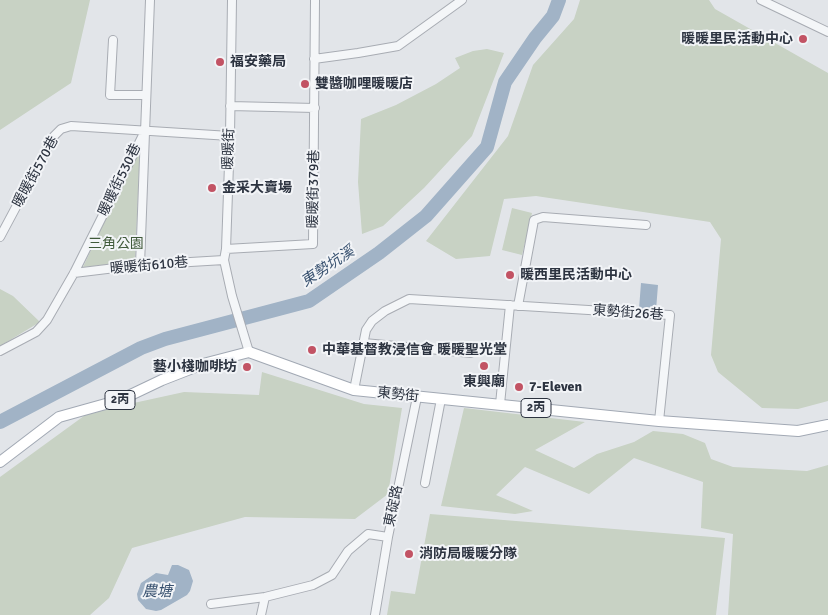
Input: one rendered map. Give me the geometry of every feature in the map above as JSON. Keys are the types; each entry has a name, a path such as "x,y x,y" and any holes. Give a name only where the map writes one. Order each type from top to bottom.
{"main road":[{"name":"東勢街","path":"248,347 354,390 659,421 798,431 828,425"},
{"name":"2丙","path":"0,462 59,417 120,400 162,380 248,347"}],"street":[{"name":"暖暖街530巷","path":"0,351 36,332 47,320 74,273 144,131 150,0"},
{"name":"暖暖街","path":"232,0 230,136 224,260 232,296 248,347"},
{"name":"暖暖街379巷","path":"226,249 313,244 315,0"},
{"path":"314,59 358,54 398,46 462,0"},
{"path":"761,0 826,31 828,22"},
{"path":"112,40 110,95 146,96"},
{"path":"230,106 315,108"},
{"name":"暖暖街570巷","path":"0,237 54,136 61,129 71,126 230,136"},
{"path":"140,265 144,131"},
{"path":"500,404 514,306 534,220 543,217 646,224"},
{"name":"暖暖街610巷","path":"74,273 140,265 224,260"},
{"name":"東勢街26巷","path":"354,390 366,330 372,321 385,311 409,299 670,315 659,421"},
{"path":"364,342 471,353"},
{"name":"東碇路","path":"374,615 417,397"},
{"path":"425,482 441,399"},
{"path":"211,604 265,597 312,585 332,575 348,551 368,534 388,537"},
{"path":"261,615 265,597"}],"green space":[{"path":"0,0 90,0 71,83 0,130"},
{"path":"580,0 709,0 715,9 828,73 828,401 798,409 762,408 718,372 711,355 721,239 710,222 536,196 504,199 490,256 456,259 426,241 508,136 533,65 574,19"},
{"path":"487,49 504,53 472,136 424,188 383,226 362,234 358,182 361,119 396,105 436,84 460,68 455,58 473,51"},
{"name":"三角公園","path":"140,147 135,262 83,267"},
{"path":"512,208 532,213 522,255 502,250"},
{"path":"0,289 13,296 40,322 0,346"},
{"path":"262,372 364,404 402,408 388,494 355,519 245,517 132,548 109,598 90,615 0,615 0,477 88,413 184,392 259,395"},
{"path":"464,408 585,422 535,450 574,468 597,454 634,442 653,431 683,434 705,443 711,459 733,467 807,471 828,465 828,615 728,615 733,534 701,528 703,482 634,458 589,494 525,467 496,495 533,511 515,514 441,506"},
{"path":"430,514 725,538 716,615 387,615 391,591 415,594"}],"water":[{"path":"641,283 658,285 656,310 639,309"},
{"name":"農塘","path":"172,565 178,565 189,570 193,581 190,591 187,595 161,610 146,609 138,600 137,594 141,583 156,573 168,575"}],"waterway":[{"name":"東勢坑溪","path":"0,422 141,348 165,339 309,301 379,253 426,216 487,147 505,82 535,38 553,16 559,0"}],"place":[{"name":"暖暖里民活動中心","path":"803,39"},
{"name":"福安藥局","path":"220,62"},
{"name":"雙醬咖哩暖暖店","path":"305,84"},
{"name":"金采大賣場","path":"212,188"},
{"name":"暖西里民活動中心","path":"510,275"},
{"name":"中華基督教浸信會 暖暖聖光堂","path":"312,350"},
{"name":"東興廟","path":"484,366"},
{"name":"藝小棧咖啡坊","path":"247,367"},
{"name":"7-Eleven","path":"519,387"},
{"name":"消防局暖暖分隊","path":"409,554"}]}
